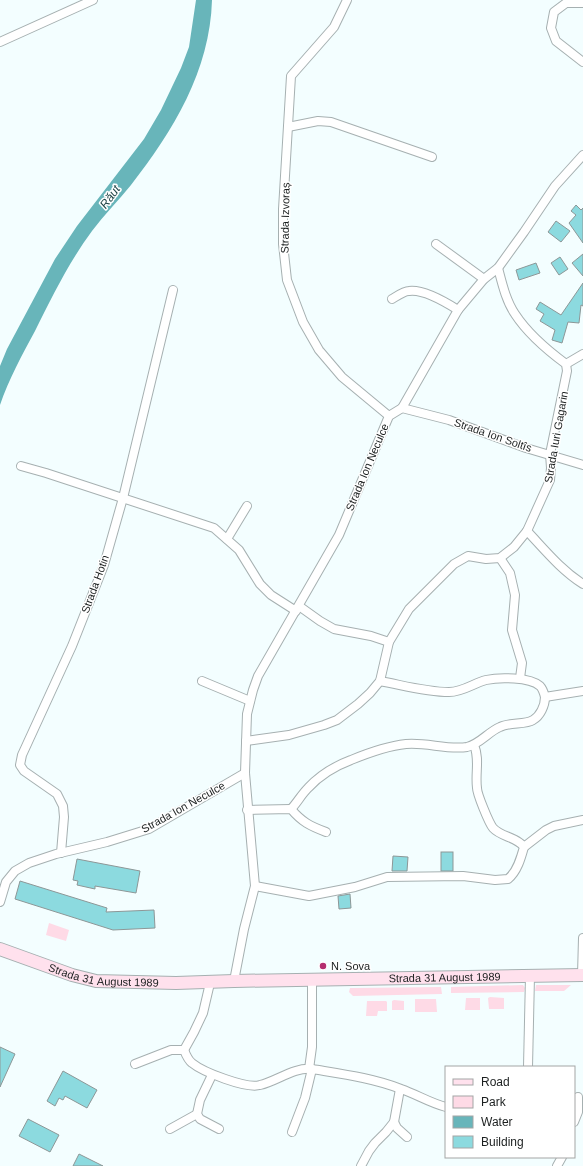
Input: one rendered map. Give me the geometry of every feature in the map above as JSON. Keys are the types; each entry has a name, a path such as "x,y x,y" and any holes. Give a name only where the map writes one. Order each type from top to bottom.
{"main road":[{"name":"Strada 31 August 1989","path":"0,949 72,975 96,981 116,983 210,983 234,981 582,975"}],"street":[{"path":"0,42 93,0"},
{"name":"Strada Izvoraș","path":"347,0 334,27 291,76 283,209 283,244 287,280 303,322 319,350 342,378 388,416"},
{"path":"583,3 566,2 554,12 551,28 556,41 583,62"},
{"path":"288,127 318,121 331,122 432,157"},
{"path":"402,408 458,310 484,279 498,268 555,186 583,155"},
{"path":"436,244 484,279"},
{"path":"498,268 515,314 545,348 566,364 583,354"},
{"name":"Strada Hotin","path":"61,853 64,817 63,806 56,794 24,771 20,765 22,755 72,646 104,565 123,498 173,290"},
{"path":"392,299 408,291 422,292 458,310"},
{"name":"Strada Iuri Gagarin","path":"500,558 514,547 527,531 550,480 550,454 567,378 566,364"},
{"name":"Strada Ion Neculce","path":"0,902 6,882 15,870 29,863 61,853 107,842 148,829 245,773 246,714 258,676 339,535 388,416 402,408"},
{"name":"Strada Ion Soltîs","path":"402,408 449,420 526,448 583,465"},
{"path":"21,466 214,528 239,550 260,584 271,595 334,629 371,636 389,642"},
{"path":"227,539 247,506"},
{"path":"527,531 552,558 583,584"},
{"path":"246,741 289,735 324,725 337,720 358,704 380,681 389,642 409,609 454,564 468,556 486,559 500,558 510,573 515,595 512,630 522,663 520,678"},
{"path":"247,810 291,809 298,802 307,788 321,776 349,761 372,752 407,744 453,747 474,745 499,727 510,723 532,721 540,712 545,703 543,691 539,685 520,678 486,680 462,690 450,692 416,688 380,681"},
{"path":"202,681 250,701"},
{"path":"545,697 583,691"},
{"path":"474,745 477,751 476,788 493,828 503,835 519,842 524,847"},
{"path":"234,981 244,929 256,886 253,847 247,810 245,773"},
{"path":"291,809 300,820 326,832"},
{"path":"256,886 309,896 355,887 387,877 463,876 505,880 510,878 518,866 524,847 546,830 554,826 583,820"},
{"path":"582,975 583,938"},
{"path":"528,1066 530,976"},
{"path":"292,1132 305,1098 311,1069 312,980"},
{"path":"184,1050 203,1013 210,983"},
{"path":"135,1064 171,1050 184,1050"},
{"path":"184,1050 191,1062 212,1075 236,1082 258,1086 297,1070 311,1069 367,1079 400,1088 428,1101 445,1107"},
{"path":"170,1129 196,1114 200,1100 212,1075"},
{"path":"400,1088 394,1122 396,1128 407,1137"},
{"path":"575,1120 578,1112 578,1095"},
{"path":"196,1114 200,1119 220,1129"},
{"path":"361,1166 375,1143 394,1122"}],"green space":[{"path":"49,923 69,930 66,941 46,935"},
{"path":"523,985 525,988 524,992 451,993 451,987"},
{"path":"536,985 571,985 564,991 535,991"},
{"path":"441,987 442,994 353,996 349,992 350,988"},
{"path":"466,998 480,998 480,1010 465,1010"},
{"path":"488,998 504,998 504,1009 489,1009"},
{"path":"415,999 436,999 437,1012 415,1012"},
{"path":"367,1001 386,1001 387,1011 378,1011 377,1016 366,1016"},
{"path":"392,1001 404,1001 404,1010 392,1010"}],"water":[{"name":"Răut","path":"196,0 212,0 210,26 197,75 186,99 175,121 161,143 131,185 97,225 68,267 7,386 0,405 0,366 7,349 55,259 77,226 144,139 161,110 181,68 189,47"}],"building":[{"path":"576,205 581,210 583,208 583,243 569,223 576,215 571,211"},
{"path":"556,221 570,231 561,242 548,232"},
{"path":"583,254 583,276 572,263"},
{"path":"560,257 568,269 559,275 551,263"},
{"path":"536,263 540,273 519,280 516,270"},
{"path":"583,283 583,306 581,305 579,323 568,322 562,343 552,340 555,330 540,321 544,314 536,309 540,302 561,315"},
{"path":"441,852 453,852 453,871 441,871"},
{"path":"393,856 408,857 407,871 392,871"},
{"path":"77,859 140,871 136,893 95,886 95,889 77,885 78,881 73,880"},
{"path":"20,881 107,908 106,912 154,910 155,928 113,930 15,899"},
{"path":"350,894 351,908 339,909 338,896"},
{"path":"0,1047 15,1054 0,1087"},
{"path":"63,1071 97,1090 87,1108 65,1096 63,1100 59,1098 55,1106 47,1101"},
{"path":"28,1119 59,1135 50,1152 19,1136"},
{"path":"79,1154 103,1166 73,1166"}],"place":[{"name":"N. Sova","path":"323,966"}]}
